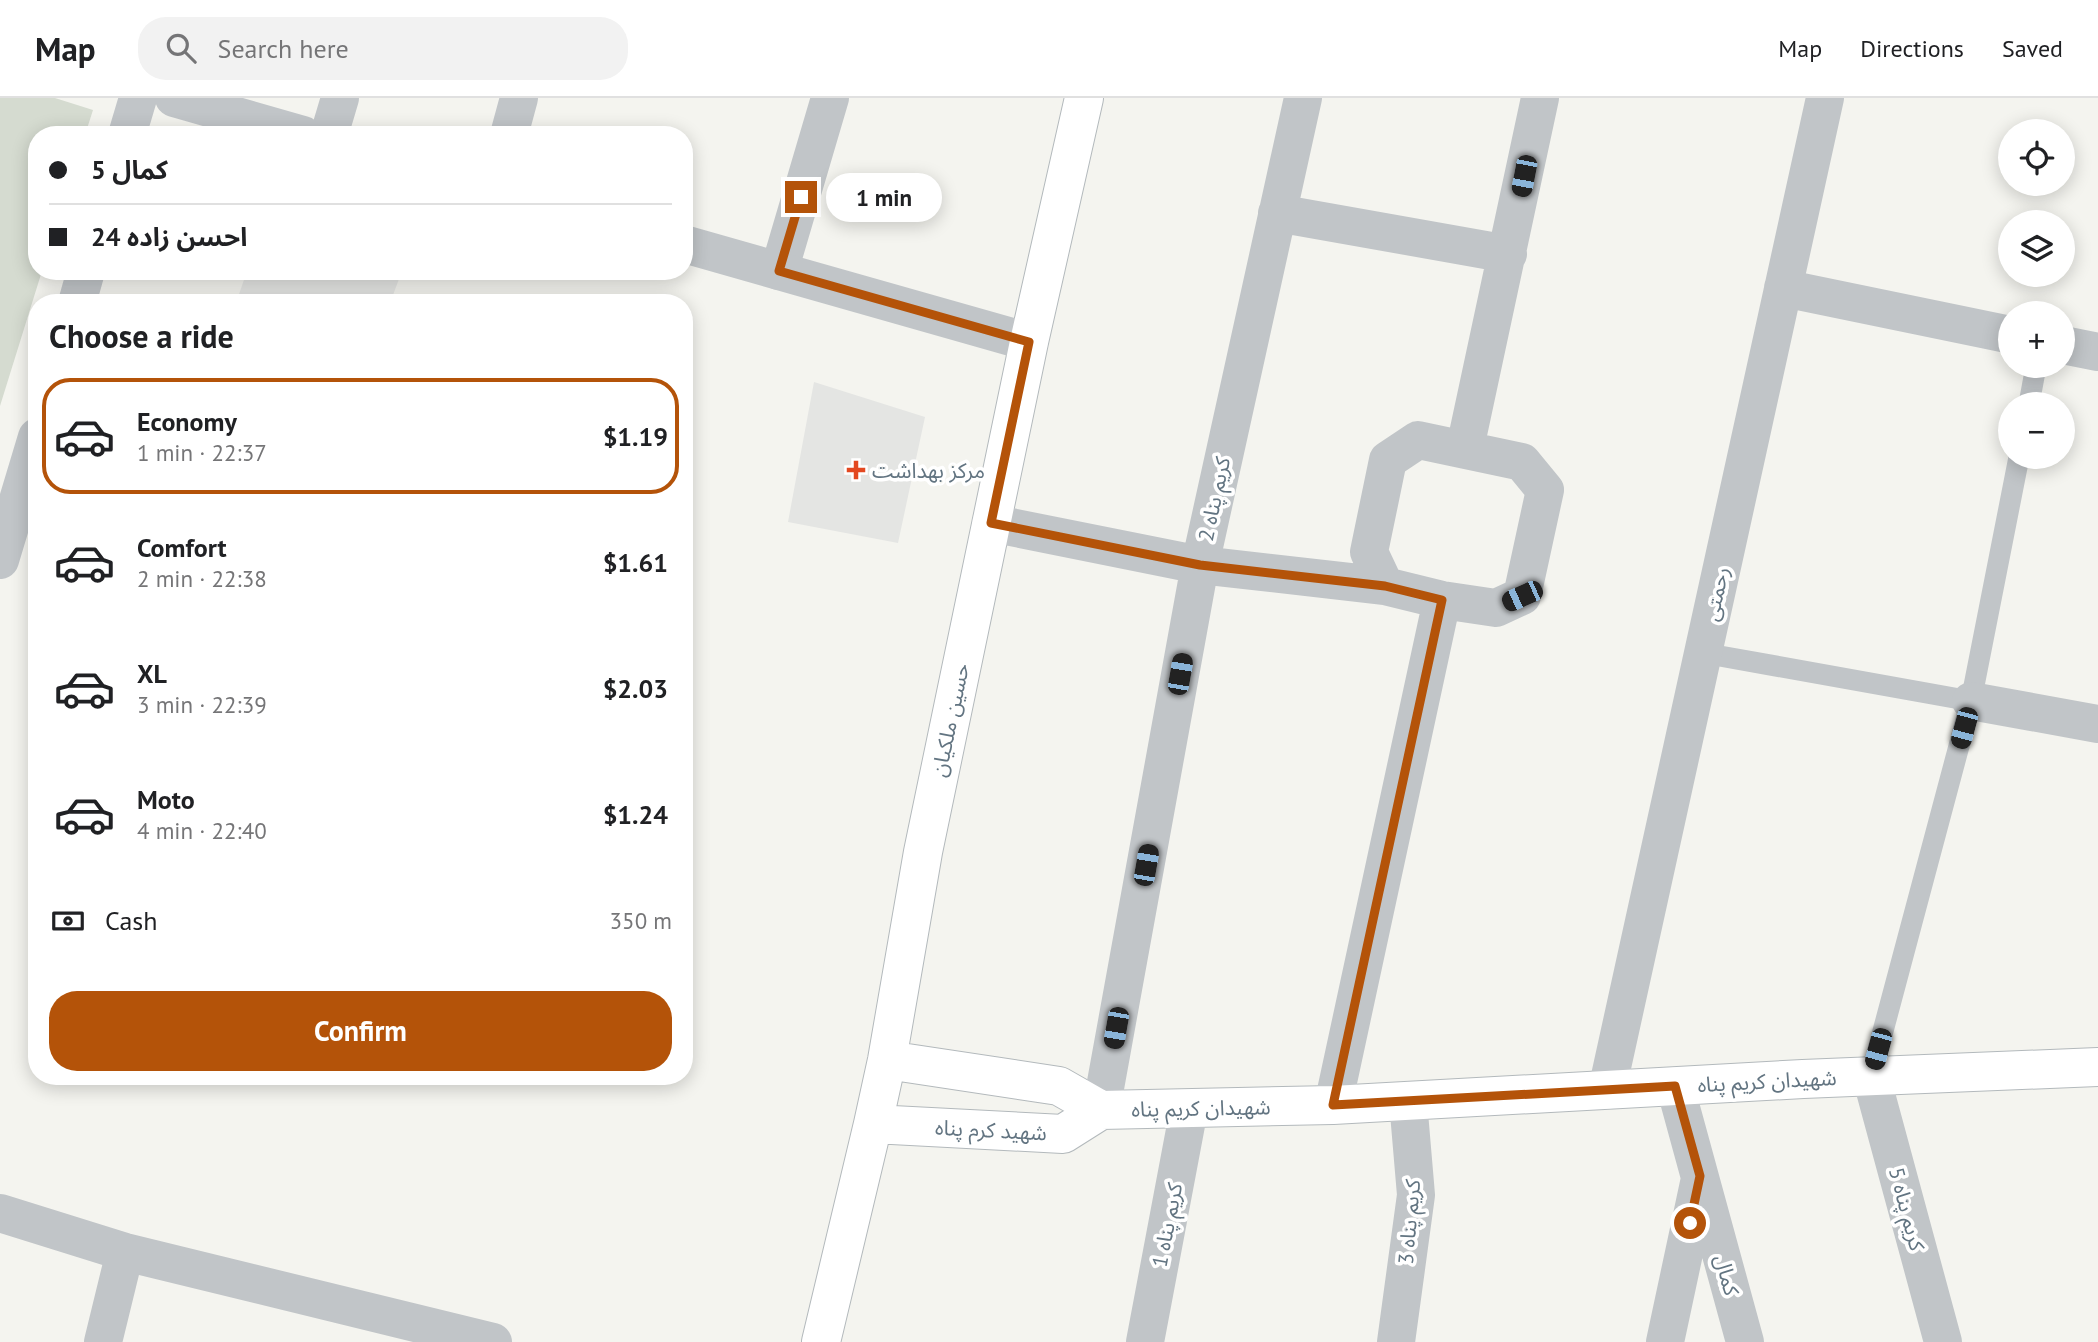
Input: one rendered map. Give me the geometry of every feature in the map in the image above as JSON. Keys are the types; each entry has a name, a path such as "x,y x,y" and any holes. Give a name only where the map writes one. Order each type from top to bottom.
{"main road":[{"name":"حسین ملکیان","path":"821,1342 887,1060 923,852 1029,342 1084,98"},
{"path":"887,1060 1059,1086 1101,1110"},
{"name":"شهیدان کریم پناه","path":"1101,1110 1333,1105 1871,1076 2098,1068"},
{"name":"شهید کرم پناه","path":"873,1124 1063,1134 1101,1110"}],"street":[{"path":"130,126 138,98"},
{"path":"174,98 272,126"},
{"path":"332,126 340,98"},
{"path":"511,126 519,98"},
{"path":"779,271 830,98"},
{"name":"کریم پناه 2","path":"1101,1110 1200,565 1303,98"},
{"path":"1465,448 1540,98"},
{"name":"رحمتی","path":"1607,1090 1825,98"},
{"path":"1278,213 1508,254"},
{"path":"693,247 1029,342"},
{"path":"1783,288 1998,332"},
{"path":"2075,347 2098,352"},
{"path":"991,523 1200,565 1385,586 1442,600 1496,608 1522,596 1545,491 1522,461 1418,440 1388,460 1369,552 1385,586"},
{"path":"0,561 28,467"},
{"path":"1333,1105 1442,600"},
{"path":"1972,701 2098,724"},
{"name":"کریم پناه 5","path":"1871,1076 1943,1342"},
{"name":"کمال","path":"1675,1086 1745,1342"},
{"name":"کریم پناه 3","path":"1396,1342 1416,1195 1408,1101"},
{"name":"کریم پناه 1","path":"1145,1342 1189,1108"},
{"path":"1664,1342 1700,1176"},
{"path":"0,1213 125,1252 493,1342"},
{"path":"103,1342 125,1252"}],"lane":[{"path":"1871,1076 1972,701 2017,469"},
{"path":"1703,653 1972,701"}],"shaded area":[{"path":"0,98 55,98 93,110 88,126 28,126 28,280 39,280 35,294 28,294 28,316 0,406"},
{"path":"244,280 399,280 393,294 239,294"},
{"name":"مرکز بهداشت","path":"814,382 925,417 898,543 788,522"}],"place":[{"name":"مرکز بهداشت","path":"856,470"}],"route":[{"path":"801,197 779,271 1029,342 991,523 1200,565 1385,586 1442,600 1333,1105 1675,1086 1700,1176 1690,1223"}]}
